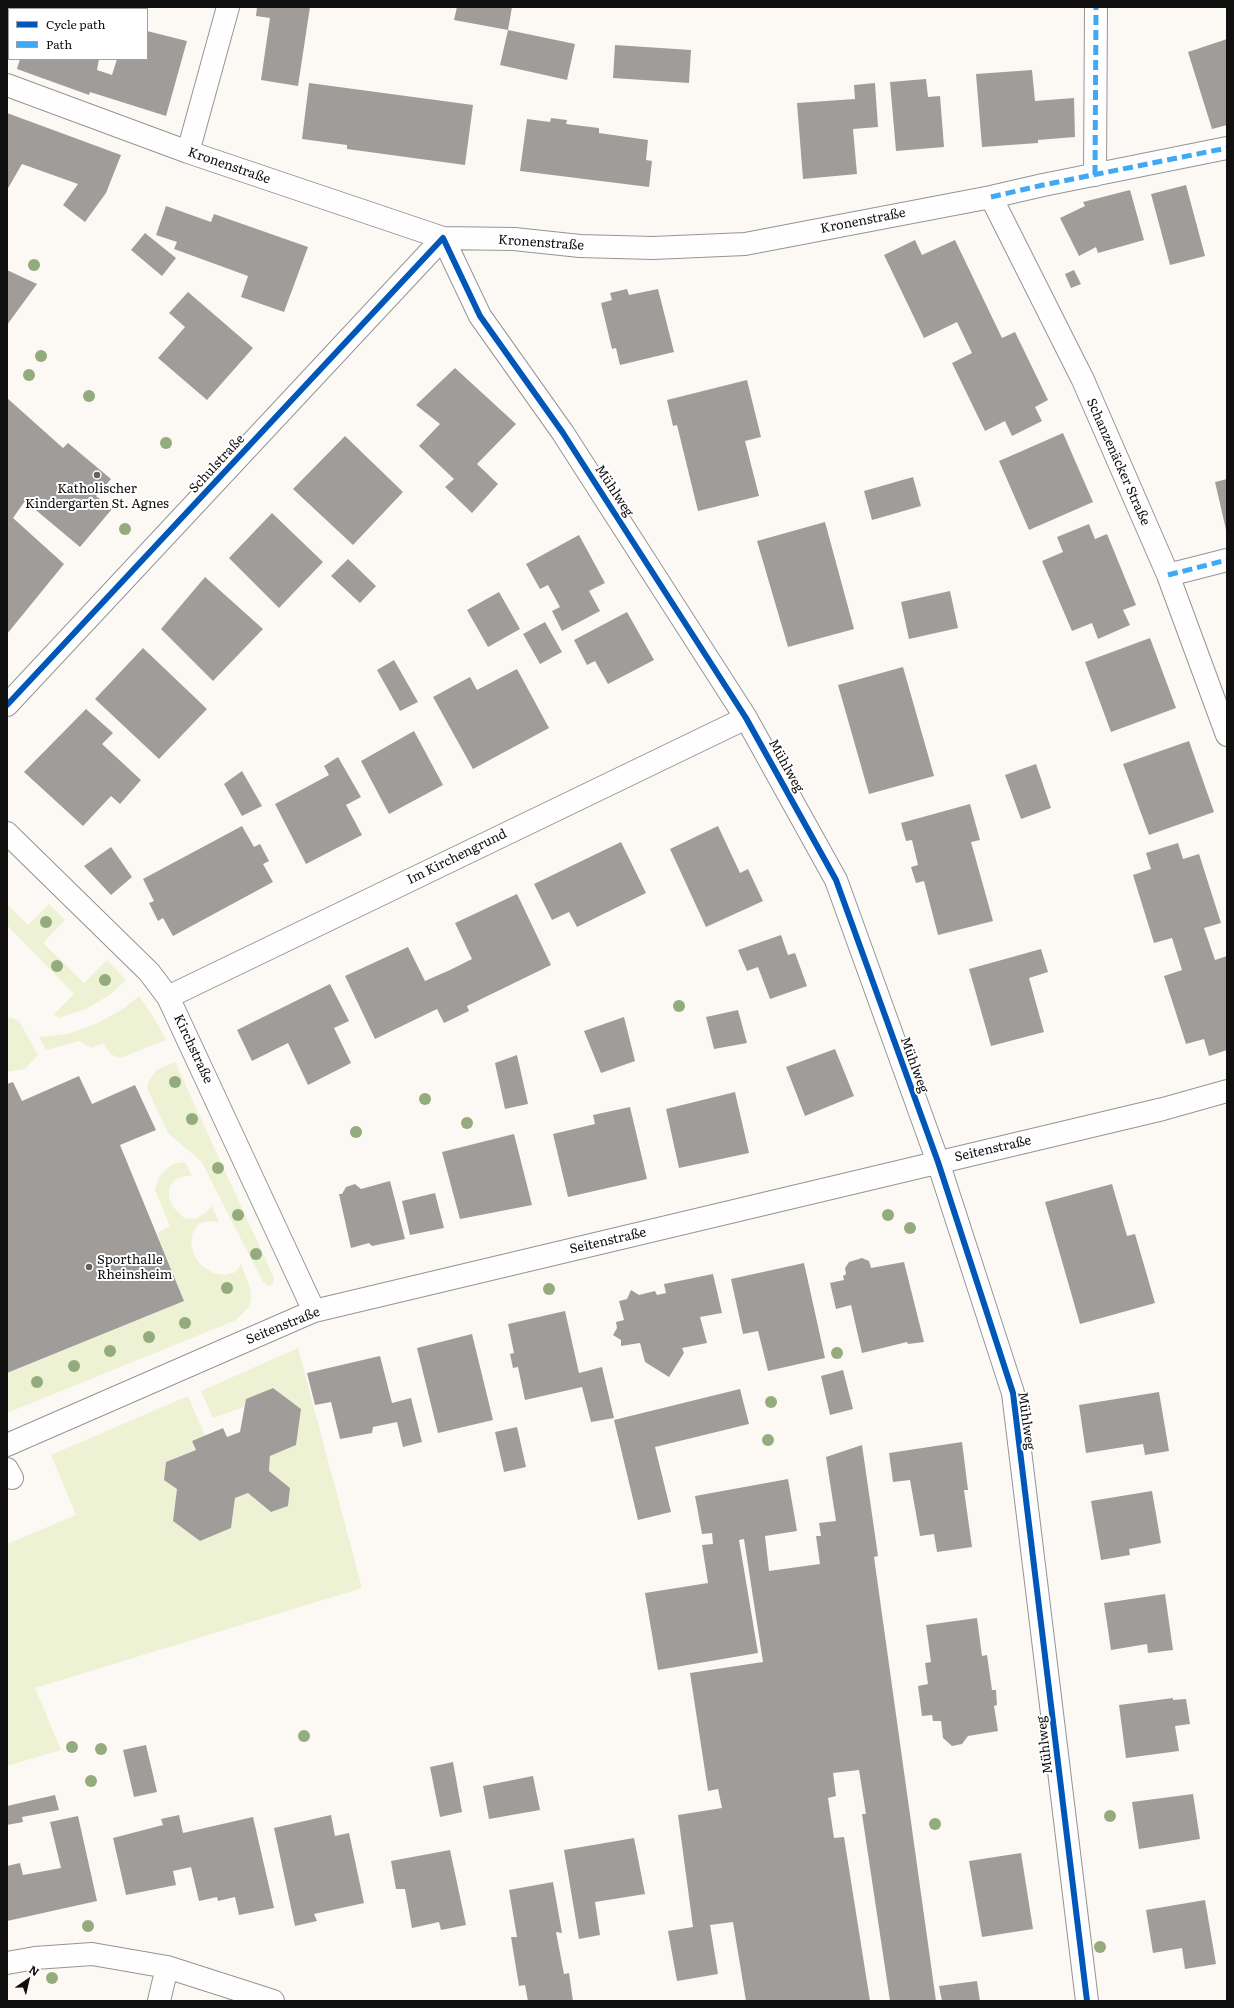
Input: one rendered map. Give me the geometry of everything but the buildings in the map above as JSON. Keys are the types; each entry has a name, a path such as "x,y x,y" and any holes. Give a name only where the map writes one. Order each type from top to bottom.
{"street":[{"path":"188,152 228,7"},
{"path":"1095,175 1096,7"},
{"name":"Kronenstraße","path":"7,85 188,152 443,238 514,239 580,246 653,248 745,244 991,197 1227,148"},
{"name":"Schanzenäcker Straße","path":"991,197 1082,380 1168,575 1227,735"},
{"name":"Schulstraße","path":"7,705 443,238"},
{"name":"Mühlweg","path":"443,238 480,316 563,433 746,718 836,880 938,1162 1012,1393 1087,2001"},
{"path":"1168,575 1227,560"},
{"name":"Im Kirchengrund","path":"168,997 746,718"},
{"name":"Kirchstraße","path":"7,833 149,972 168,997 314,1311"},
{"name":"Seitenstraße","path":"7,1445 314,1311 1163,1109 1227,1091"},
{"path":"7,1964 35,1958 92,1954 168,1967 273,2001"},
{"path":"159,2001 168,1967"}],"green space":[{"path":"7,904 28,925 49,904 65,920 43,943 84,983 107,960 126,980 111,994 86,1009 58,1018 54,1014 74,994 7,925"},
{"path":"139,996 154,1018 166,1040 120,1058 110,1054 104,1043 91,1048 80,1041 46,1050 39,1037 68,1034 96,1024 123,1009"},
{"path":"10,1017 19,1021 38,1055 25,1069 7,1072 7,1020"},
{"path":"175,1062 274,1278 272,1285 269,1286 263,1282 201,1161 168,1133 147,1088 149,1080 157,1070"},
{"path":"185,1162 192,1176 184,1176 176,1179 169,1187 169,1198 173,1207 184,1218 195,1219 205,1213 212,1206 219,1222 209,1221 198,1224 193,1232 191,1243 194,1255 201,1265 213,1273 225,1275 236,1272 241,1264 250,1288 251,1298 249,1307 236,1320 7,1413 7,1373 184,1301 157,1233 170,1226 155,1190 158,1179 164,1171 173,1164"},
{"path":"298,1348 362,1588 35,1688 61,1750 7,1766 7,1544 76,1515 51,1455 188,1396 205,1436 192,1441 196,1450 166,1462 177,1489 173,1521 200,1541 231,1528 235,1498 248,1493 271,1512 288,1506 290,1488 269,1471 270,1456 296,1445 301,1409 273,1388 246,1399 244,1407 213,1418 201,1391"}],"marked path":[{"path":"1095,175 1096,7"},
{"path":"991,197 1227,148"},
{"path":"1168,575 1227,560"}],"cycle path":[{"path":"7,705 443,238 480,316 563,433 746,718 836,880 938,1162 1013,1393 1087,2001"}],"place":[{"name":"Katholischer Kindergarten St. Agnes","path":"97,475"},
{"name":"Sporthalle Rheinsheim","path":"89,1267"}]}
